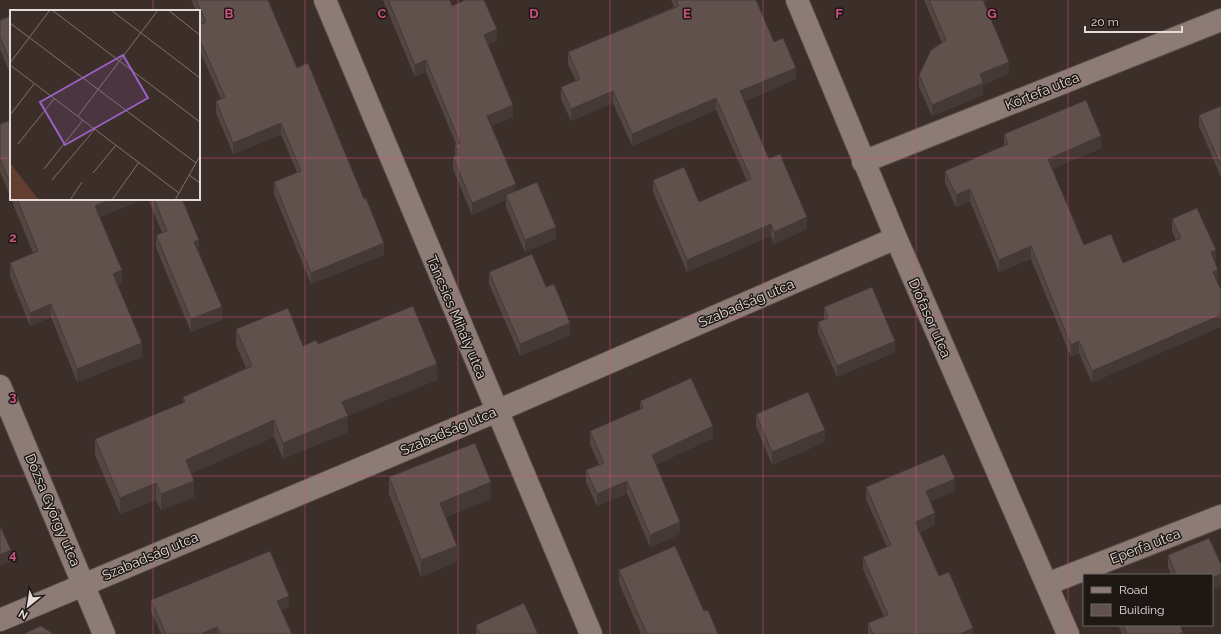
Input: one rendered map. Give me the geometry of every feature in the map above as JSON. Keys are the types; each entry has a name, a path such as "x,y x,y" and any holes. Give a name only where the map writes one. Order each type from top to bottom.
{"street":[{"name":"Táncsics Mihály utca","path":"325,0 591,634"},
{"name":"Diófasor utca","path":"797,0 863,162 1068,634"},
{"name":"Körtefa utca","path":"863,162 1221,20"},
{"name":"Szabadság utca","path":"0,620 497,411 896,238"},
{"name":"Dózsa György utca","path":"0,386 104,634"},
{"name":"Eperfa utca","path":"1047,584 1221,516"}],"building":[{"path":"196,0 268,0 297,68 308,63 364,199 366,198 384,243 311,273 274,182 301,171 281,123 233,143 216,101 225,97 200,40 200,25 206,22"},
{"path":"388,0 450,0 452,6 465,0 484,0 497,29 484,35 513,105 487,116 516,184 472,203 453,157 459,154 455,145 460,143 426,60 415,65"},
{"path":"676,0 756,0 774,42 783,38 796,68 740,91 769,159 780,154 807,217 774,232 771,224 687,260 653,180 684,167 699,202 751,179 716,98 632,134 613,91 571,109 561,87 580,79 568,52 679,6"},
{"path":"929,0 983,0 1009,62 980,74 983,83 932,105 919,75 931,50 946,40"},
{"path":"10,16 10,62 0,37 0,20"},
{"path":"1086,100 1101,136 1048,159 1084,245 1111,234 1123,263 1181,238 1172,219 1197,208 1216,250 1211,252 1218,270 1213,272 1221,290 1221,315 1092,371 1079,341 1071,345 1031,246 999,260 970,189 956,195 945,171 1008,144 1004,134"},
{"path":"1221,106 1221,166 1199,115"},
{"path":"10,120 10,183 0,159 0,124"},
{"path":"537,182 556,227 525,240 506,195"},
{"path":"17,200 109,200 95,206 122,270 113,274 142,343 77,369 51,304 30,313 10,263 38,251"},
{"path":"154,200 182,200 199,240 194,242 222,307 191,319 156,235 167,231"},
{"path":"532,254 546,287 554,284 570,323 520,344 489,272"},
{"path":"872,287 895,341 837,366 818,322 828,318 824,307"},
{"path":"413,306 437,364 342,402 348,416 283,443 274,420 186,460 194,481 161,494 156,483 120,498 95,439 185,402 183,397 252,366 236,329 288,308 303,346 316,340 318,344"},
{"path":"691,378 713,426 652,455 680,522 650,535 627,481 597,494 586,470 604,463 590,431 643,408 640,401"},
{"path":"808,392 825,430 772,452 756,414"},
{"path":"475,443 491,482 440,503 457,546 421,560 389,477"},
{"path":"944,454 955,479 926,491 935,513 915,522 939,576 949,572 973,628 960,634 873,634 868,623 888,615 863,557 891,545 866,487"},
{"path":"0,526 11,550 0,555"},
{"path":"1209,538 1221,564 1221,574 1213,578 1213,574 1176,574 1168,555"},
{"path":"675,546 704,611 708,610 718,634 647,634 619,570"},
{"path":"270,551 289,596 277,601 292,634 221,634 217,627 201,634 166,634 151,600"},
{"path":"524,603 538,634 480,634 476,625"},
{"path":"41,626 52,634 23,634"},
{"path":"1123,626 1180,626 1183,632 1178,634 1127,634"}]}
